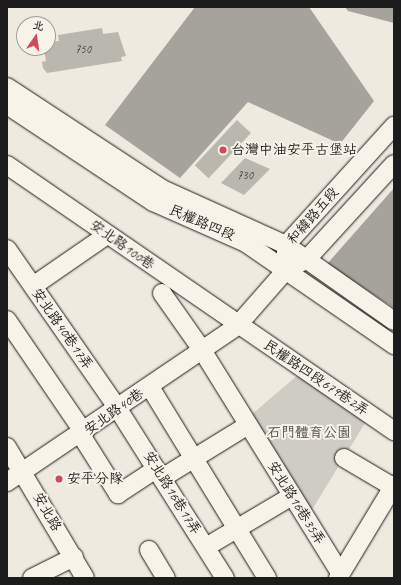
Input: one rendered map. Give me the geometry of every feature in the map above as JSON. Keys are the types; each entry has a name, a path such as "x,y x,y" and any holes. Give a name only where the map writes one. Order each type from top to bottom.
{"street":[{"name":"民權路四段","path":"7,87 162,190 286,245 394,321"},
{"name":"民權路四段","path":"7,105 153,202 246,243 394,345"},
{"name":"和緯路五段","path":"394,126 286,245 286,270 306,260 394,164"},
{"name":"安北路100巷","path":"7,165 237,326"},
{"path":"33,286 107,235"},
{"name":"安北路40巷17弄","path":"7,249 118,409"},
{"name":"安北路40巷","path":"7,482 25,473 237,326 286,270"},
{"path":"162,293 202,350"},
{"path":"7,320 82,434 118,494 194,459 248,425"},
{"name":"民權路四段679巷2弄","path":"237,326 394,431"},
{"name":"安北路16巷35弄","path":"202,350 292,496 339,576"},
{"path":"150,387 267,578"},
{"name":"安北路16巷17弄","path":"118,409 225,578"},
{"name":"安北路","path":"8,449 25,473 85,578"},
{"path":"339,576 389,506 394,486 344,458"},
{"path":"206,548 292,496"},
{"path":"149,550 166,578"},
{"path":"32,578 74,557"}],"green space":[{"name":"石門體育公園","path":"299,374 365,423 310,513 250,416"}],"shaded area":[{"path":"195,7 309,7 374,101 340,144 248,102 180,178 105,125"},
{"path":"345,7 394,7 394,23 348,11"},
{"path":"394,188 394,308 327,264"}],"building":[{"path":"102,28 103,34 118,32 126,56 121,57 122,61 47,73 43,68 42,62 46,61 45,56 56,56 56,41 59,41 58,35"},
{"name":"台灣中油安平古堡站","path":"237,120 251,133 209,178 195,165"},
{"name":"台灣中油安平古堡站","path":"245,158 270,169 244,195 221,183"}],"place":[{"name":"台灣中油安平古堡站","path":"223,150"},
{"name":"安平分隊","path":"59,479"}]}
